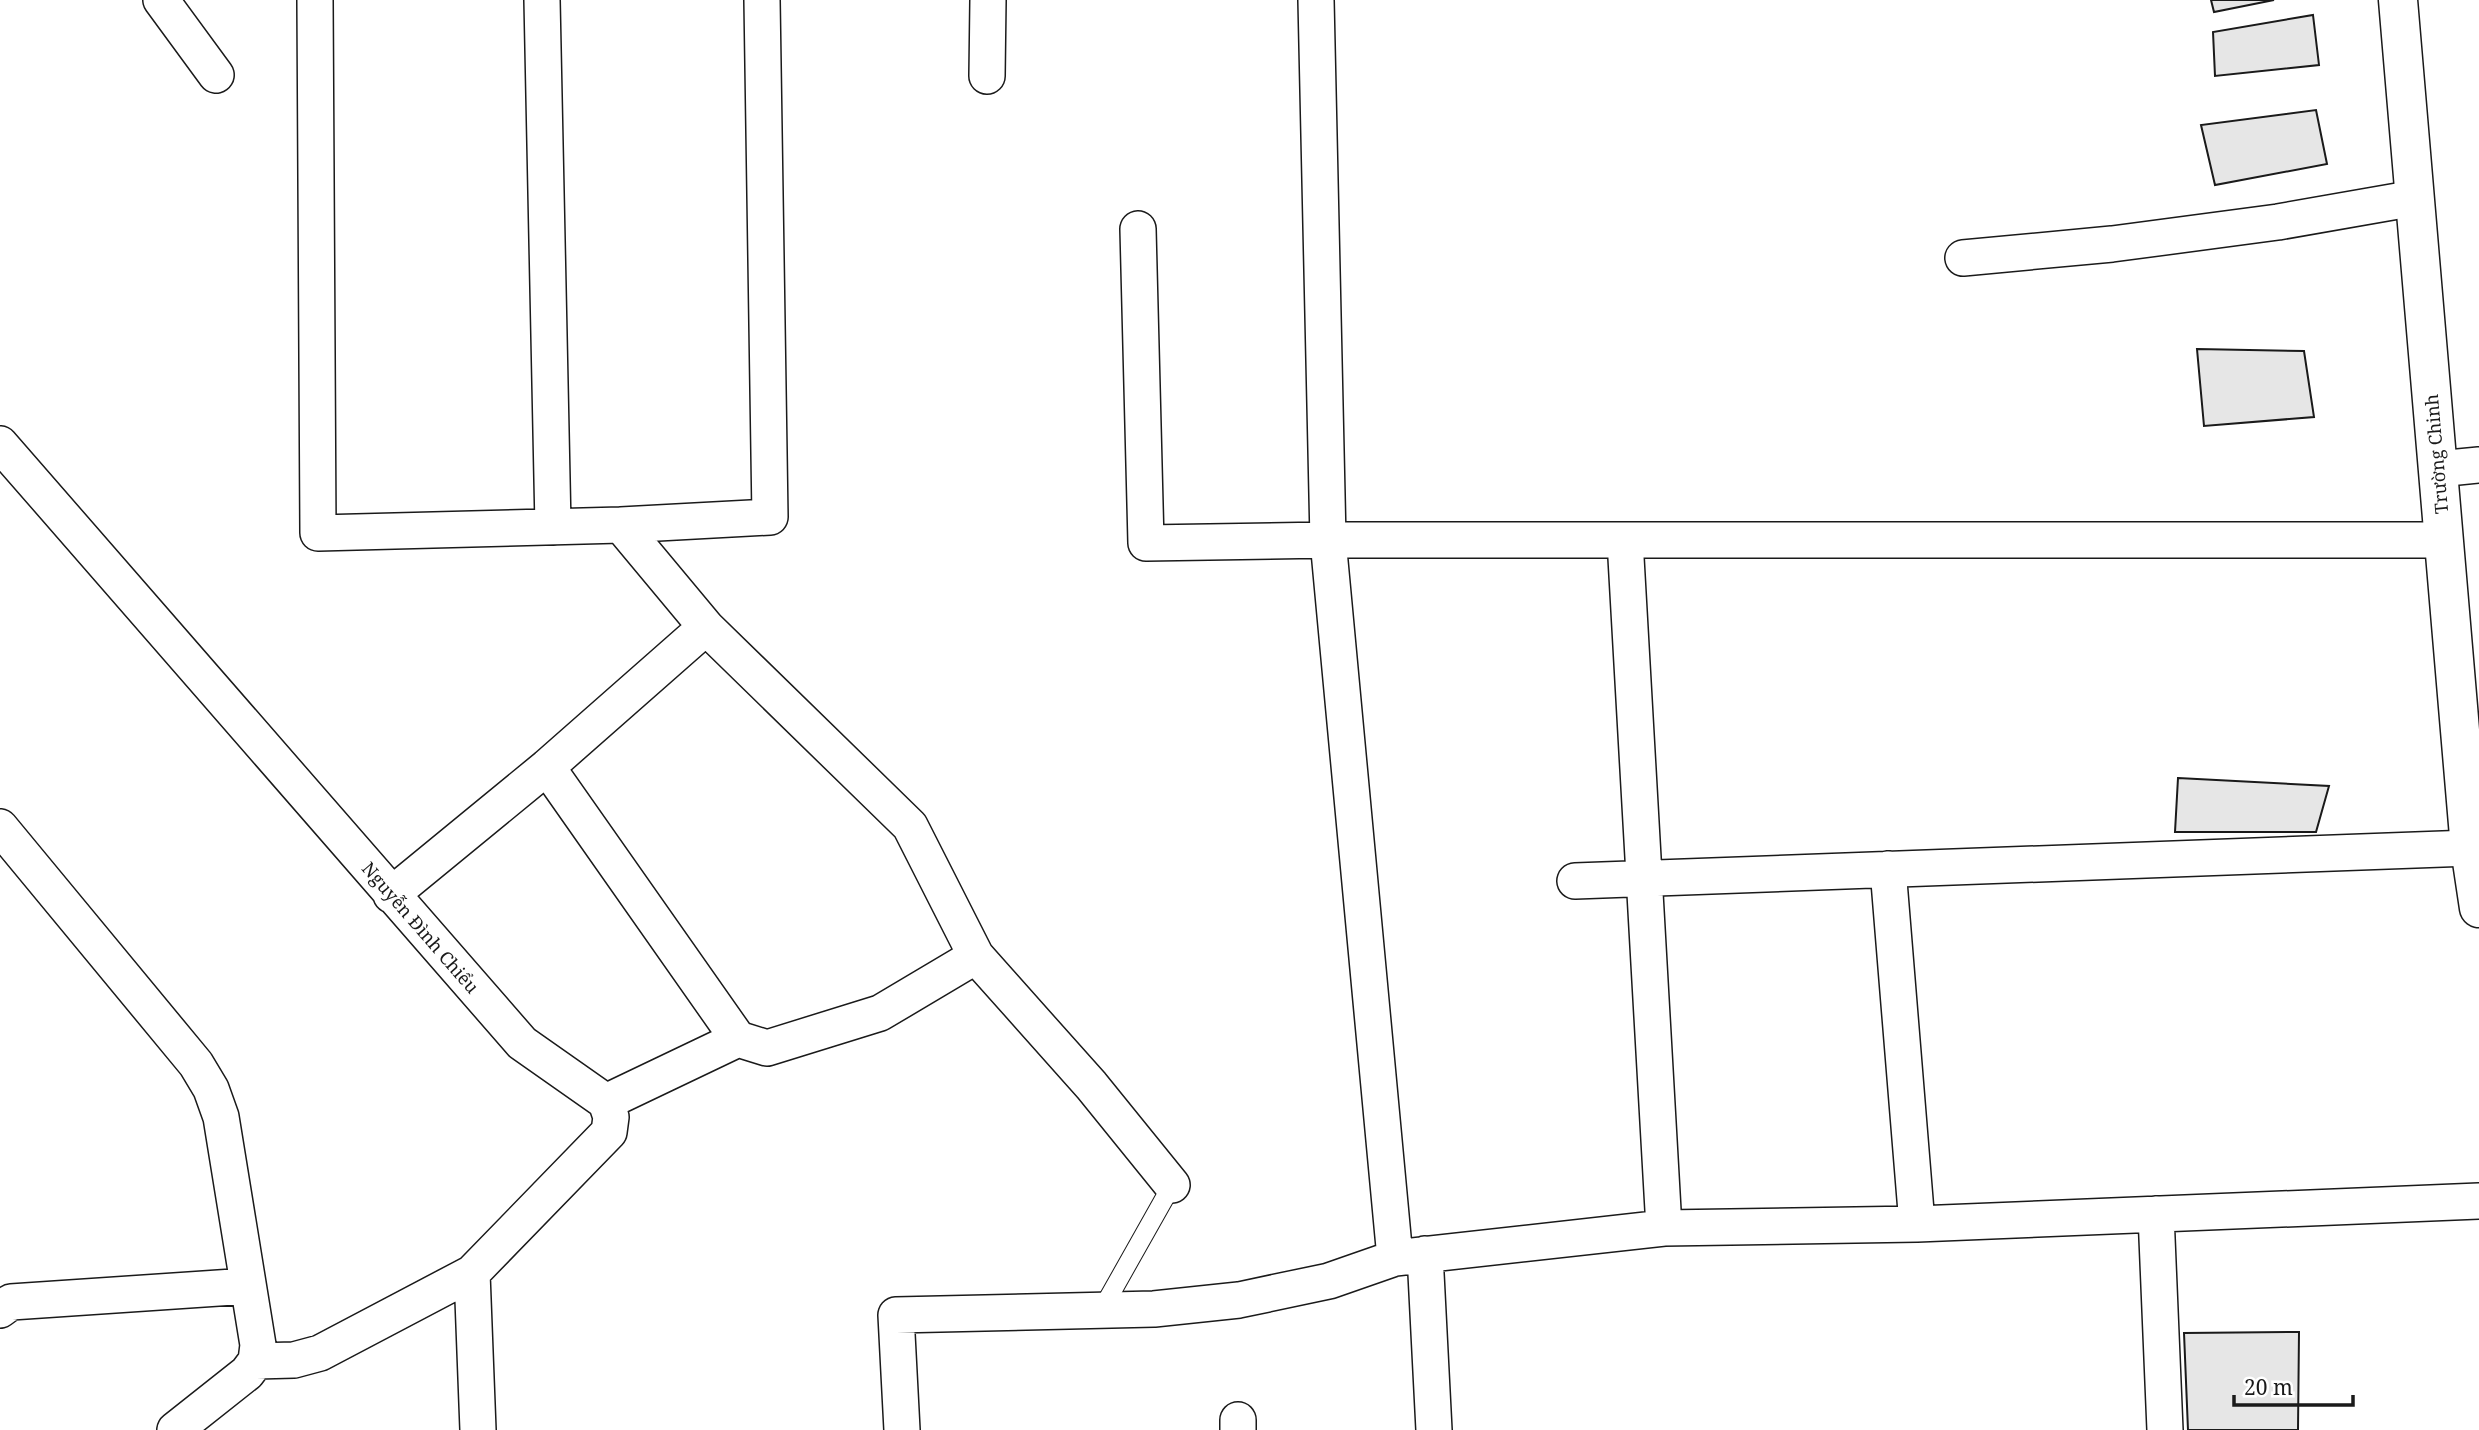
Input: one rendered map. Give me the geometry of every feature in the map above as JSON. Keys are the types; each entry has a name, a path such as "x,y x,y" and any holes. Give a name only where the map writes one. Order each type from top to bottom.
{"main road":[{"name":"Trường Chinh","path":"2398,0 2444,540 2469,726 2470,848 2479,908"}],"street":[{"path":"161,0 216,75"},
{"path":"315,0 318,533 621,525 770,517 762,0"},
{"path":"542,0 553,527"},
{"path":"986,76 988,0"},
{"path":"1316,0 1328,540 1410,1256 1434,1430"},
{"path":"1964,258 2112,244 2278,222 2415,198"},
{"path":"1138,229 1146,543 1328,540 2444,540"},
{"name":"Nguyễn Đình Chiểu","path":"0,444 522,1043 606,1102"},
{"path":"2438,469 2479,465"},
{"path":"621,525 706,627 910,825 976,956 1091,1085 1172,1185"},
{"path":"1625,540 1664,1228"},
{"path":"391,895 547,767 706,627"},
{"path":"547,767 738,1039 767,1048 880,1013 976,956"},
{"path":"0,827 196,1064 211,1089 226,1143 257,1345 256,1361 247,1373 175,1430"},
{"path":"1575,880 2470,848"},
{"path":"1888,869 1917,1224"},
{"path":"256,1361 294,1360 320,1353 472,1273 609,1132 611,1117 606,1102 738,1039"},
{"path":"902,1430 896,1315 1154,1309 1239,1300 1329,1281 1410,1256 1664,1228 1917,1224 2479,1201"},
{"path":"2156,1214 2165,1430"},
{"path":"472,1273 478,1430"},
{"path":"4,1300 248,1286"}],"lane":[{"path":"1101,1311 1172,1185"}],"building":[{"path":"2211,0 2274,0 2214,12"},
{"path":"2313,15 2319,65 2215,76 2213,32"},
{"path":"2316,110 2327,164 2215,185 2201,125"},
{"path":"2197,349 2304,351 2314,417 2204,426"},
{"path":"2178,778 2329,786 2316,832 2175,832"},
{"path":"2299,1332 2298,1430 2188,1430 2184,1333"}]}
